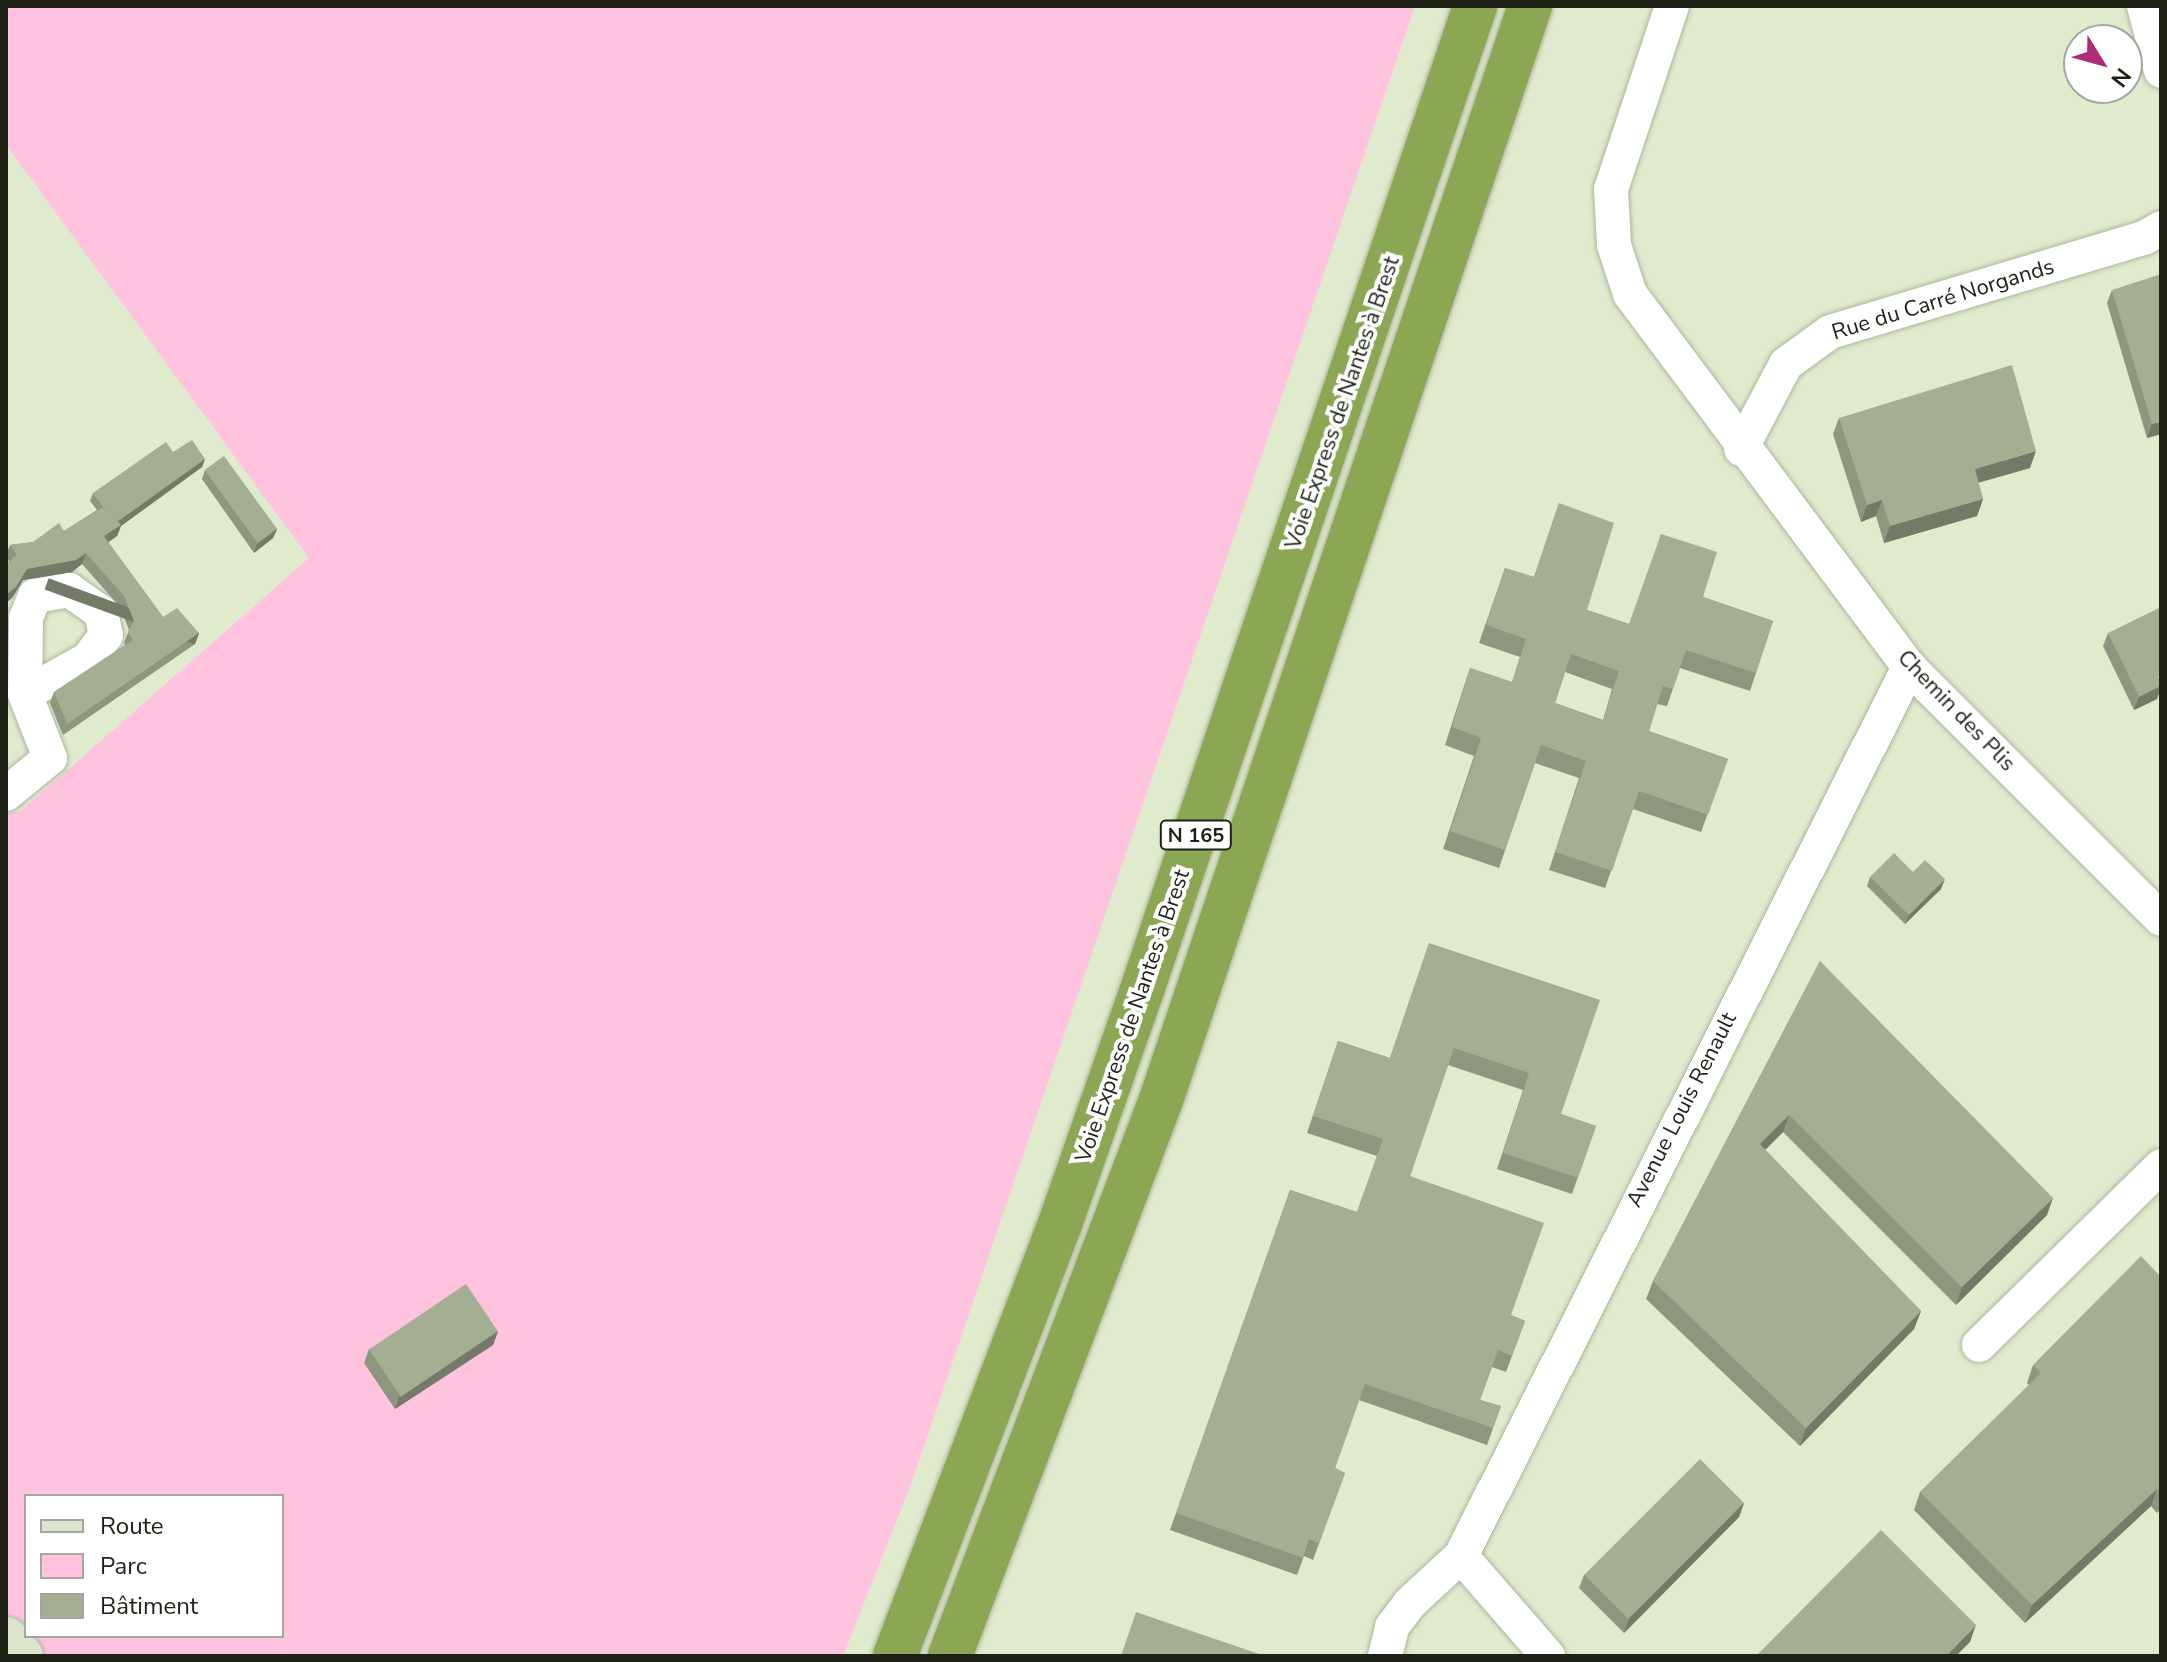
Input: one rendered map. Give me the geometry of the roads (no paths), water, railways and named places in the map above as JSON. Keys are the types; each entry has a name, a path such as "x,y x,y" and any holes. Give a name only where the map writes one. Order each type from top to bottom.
{"highway":[{"name":"Voie Express de Nantes à Brest","path":"895,1656 1060,1224 1475,6"},
{"name":"N 165","path":"950,1656 1161,1100 1530,6"}],"street":[{"path":"1672,6 1611,189 1614,245 1630,294 1741,449"},
{"path":"2144,6 2161,71"},
{"name":"Rue du Carré Norgands","path":"1741,449 1786,364 1830,332 2144,238 2161,228"},
{"name":"Chemin des Plis","path":"1741,449 1909,667 2161,919"},
{"name":"Avenue Louis Renault","path":"1385,1656 1392,1627 1410,1603 1461,1556 1909,667"},
{"path":"6,794 50,758 25,694"},
{"path":"1979,1345 2161,1166"},
{"path":"1461,1556 1548,1656"},
{"path":"6,1639 21,1656"}]}
